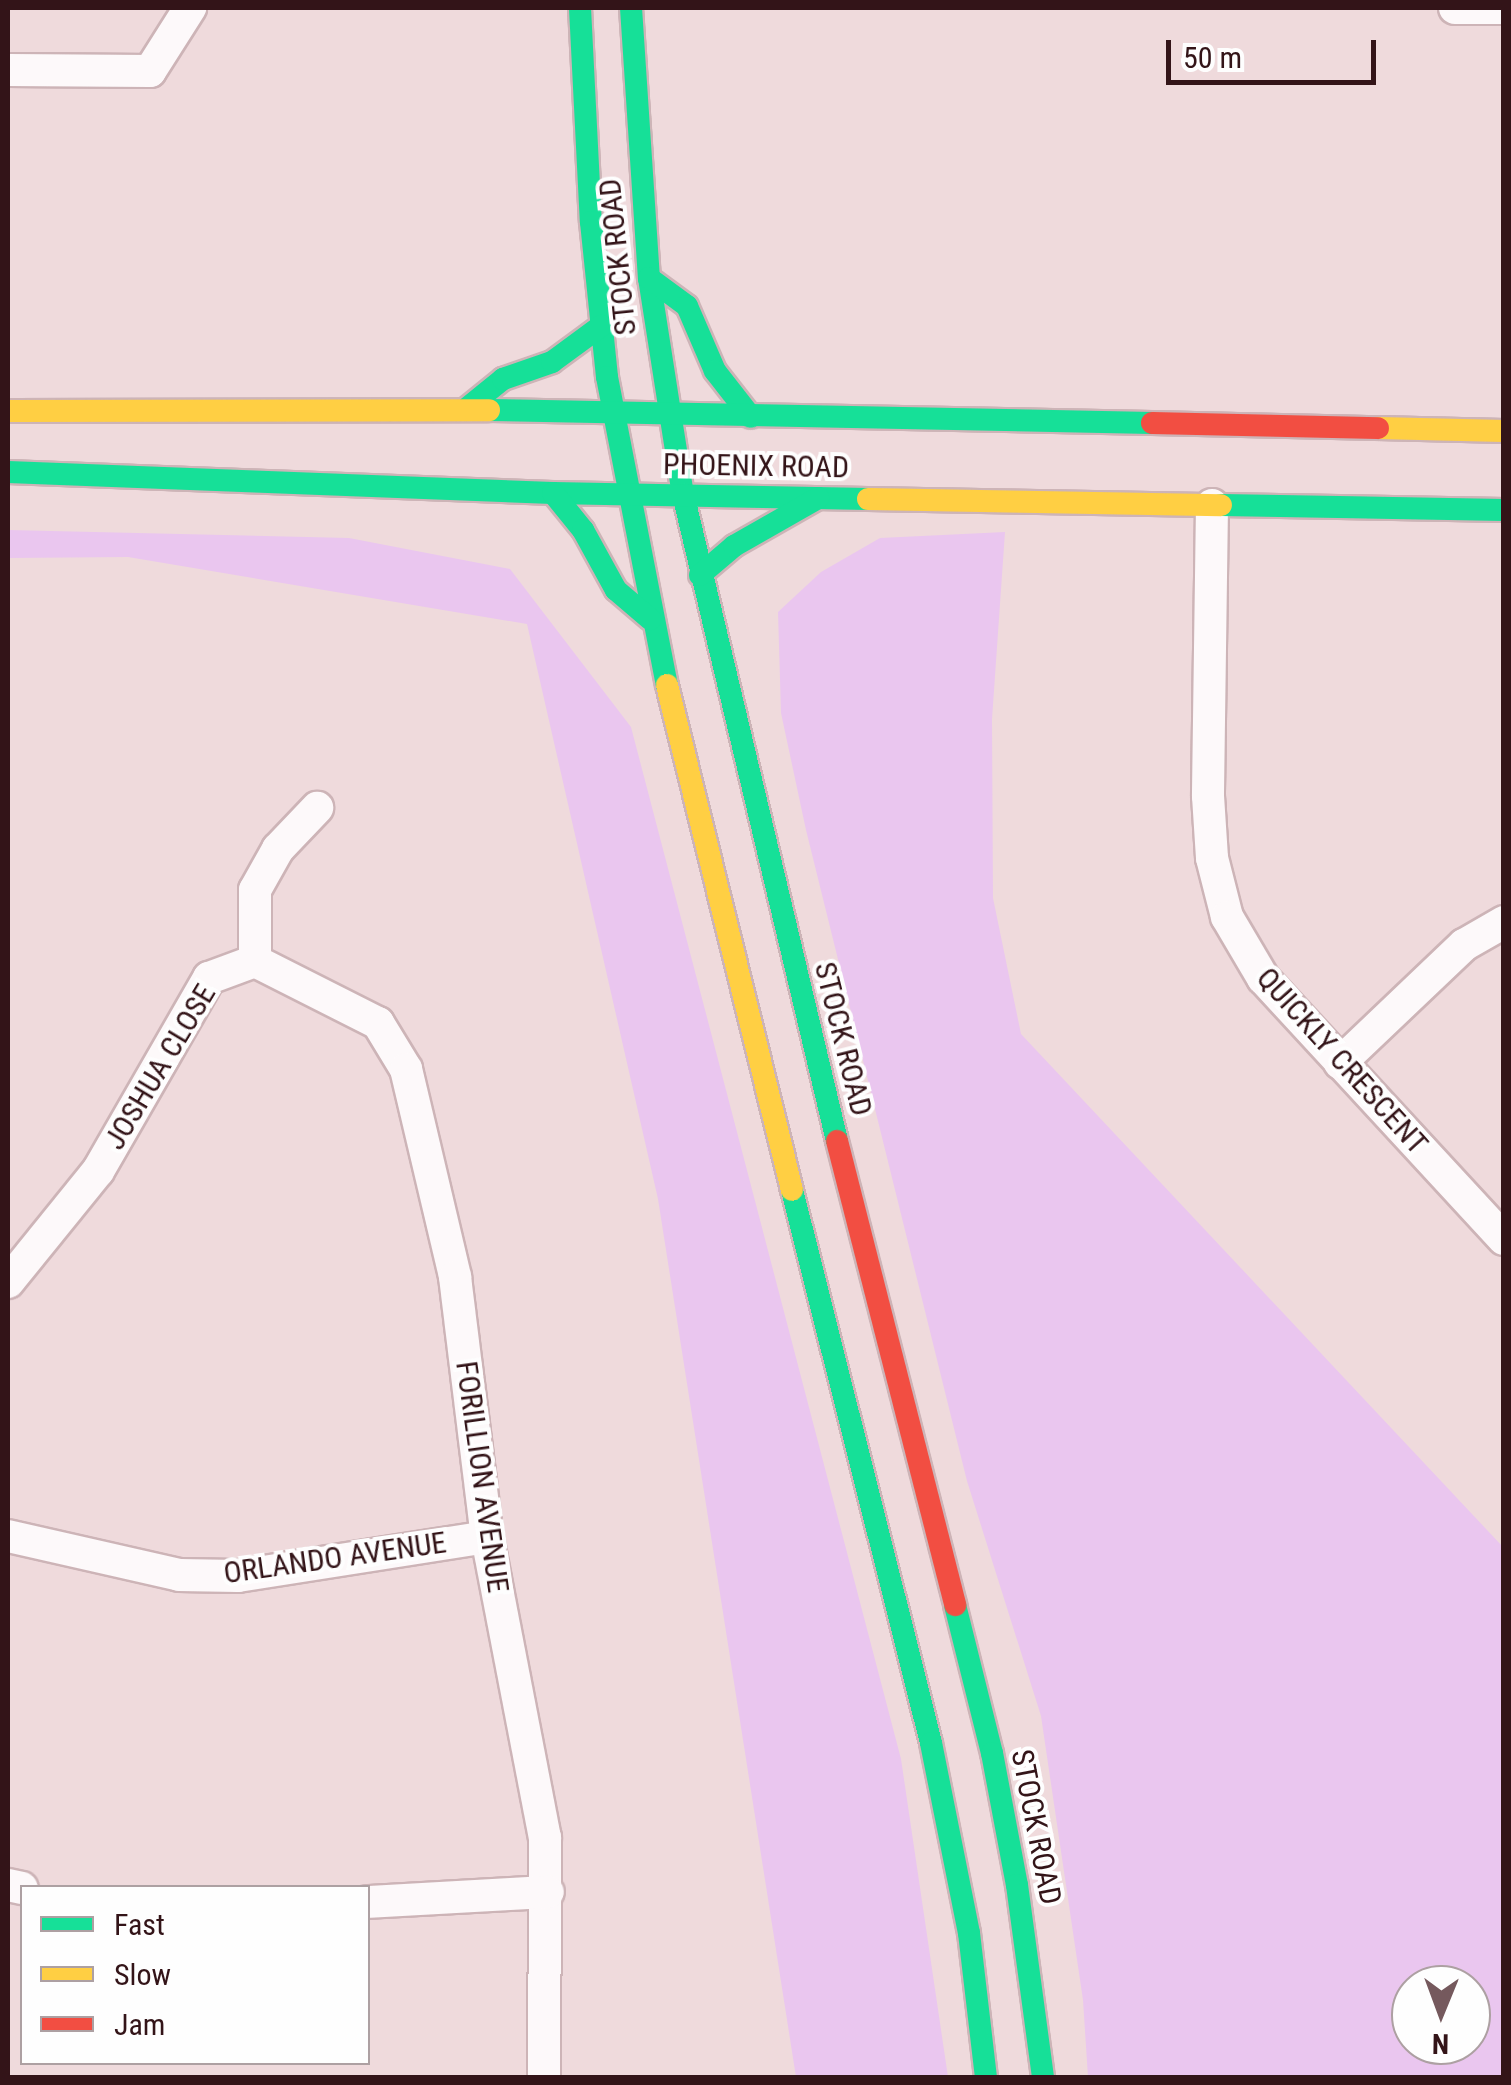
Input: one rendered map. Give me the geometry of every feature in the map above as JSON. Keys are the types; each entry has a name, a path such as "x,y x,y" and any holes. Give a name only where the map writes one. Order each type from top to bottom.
{"main road":[{"name":"STOCK ROAD","path":"580,8 590,222 612,412 626,493 652,621 931,1742 968,1933 986,2078"},
{"name":"STOCK ROAD","path":"631,8 649,278 682,494 791,956 992,1753 1025,1936 1043,2078"},
{"path":"649,278 687,306 715,371 751,416"},
{"path":"466,409 503,379 552,362 601,326"},
{"name":"PHOENIX ROAD","path":"8,411 466,409 1504,431"},
{"name":"PHOENIX ROAD","path":"8,472 553,493 1504,510"},
{"path":"553,493 583,530 616,590 652,621"},
{"path":"700,575 734,546 818,498"}],"street":[{"path":"8,70 150,71 190,8"},
{"path":"1455,8 1504,8"},
{"name":"QUICKLY CRESCENT","path":"1212,505 1208,744 1212,858 1227,918 1263,978 1504,1238"},
{"path":"255,961 255,890 278,850 317,808"},
{"path":"1340,1063 1464,945 1504,922"},
{"name":"JOSHUA CLOSE","path":"8,1282 98,1171 209,978 255,961"},
{"name":"FORILLION AVENUE","path":"255,961 378,1023 406,1069 455,1278 488,1537 546,1836 544,2078"},
{"name":"ORLANDO AVENUE","path":"8,1536 179,1574 238,1576 488,1537"},
{"path":"370,1902 548,1892"}],"shaded area":[{"path":"8,530 349,538 510,569 631,727 901,1759 948,2077 796,2077 658,1199 527,624 128,557 8,558"},
{"path":"1005,532 992,719 993,898 1021,1034 1503,1547 1503,2077 1088,2077 1083,2000 1041,1716 967,1481 806,830 781,713 778,612 821,572 880,538"}],"traffic: fast":[{"path":"580,8 591,222 607,377 667,685"},
{"path":"631,8 649,278 683,494 837,1141"},
{"path":"649,278 687,306 715,371 751,417"},
{"path":"466,409 503,379 552,362 601,326"},
{"path":"489,410 1152,423"},
{"path":"8,472 553,493 868,499"},
{"path":"553,493 583,530 616,590 650,619"},
{"path":"700,575 734,546 818,498"},
{"path":"1221,505 1504,510"},
{"path":"792,1190 931,1743 969,1933 986,2078"},
{"path":"955,1605 992,1753 1017,1885 1043,2078"}],"traffic: slow":[{"path":"8,411 489,410"},
{"path":"1378,428 1504,431"},
{"path":"868,499 1221,505"},
{"path":"667,685 792,1190"}],"traffic: jam":[{"path":"1152,423 1378,428"},
{"path":"837,1141 955,1605"}]}
